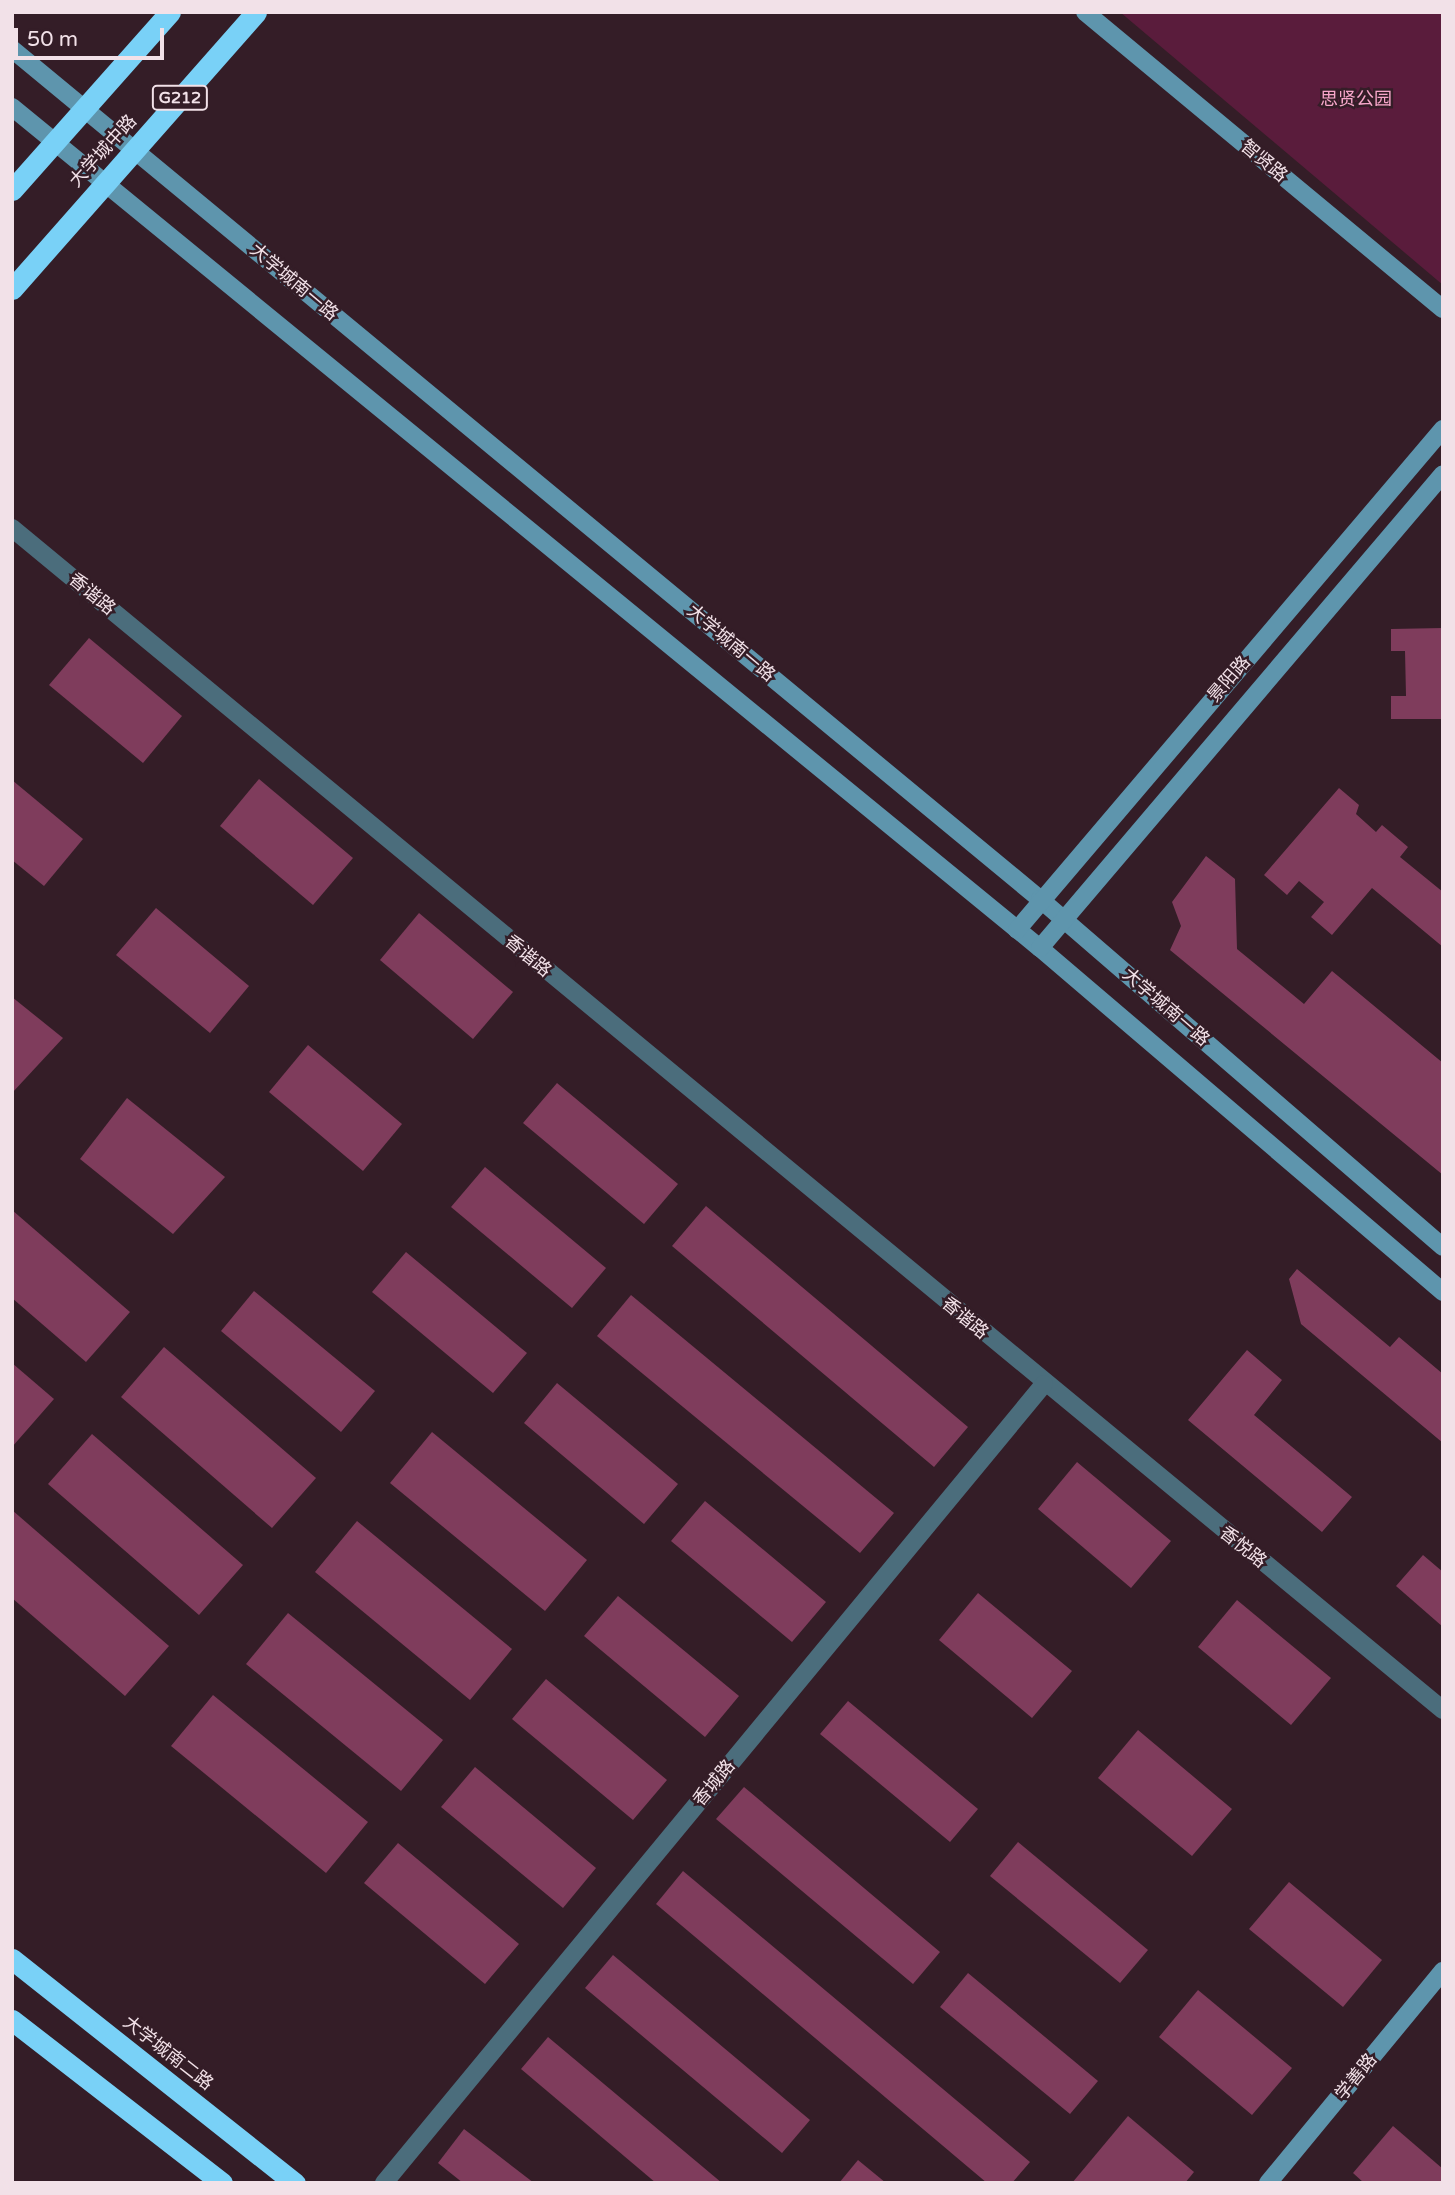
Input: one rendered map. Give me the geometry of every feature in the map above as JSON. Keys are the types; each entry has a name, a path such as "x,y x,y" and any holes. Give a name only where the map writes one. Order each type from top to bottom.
{"highway":[{"path":"12,190 170,12"},
{"name":"大学城中路","path":"12,289 256,12"},
{"name":"大学城南二路","path":"12,1959 295,2183"},
{"path":"12,2020 222,2183"}],"main road":[{"name":"智贤路","path":"1084,12 1443,309"},
{"name":"大学城南一路","path":"12,49 1065,919 1443,1247"},
{"name":"大学城南一路","path":"12,107 1040,948 1443,1292"},
{"name":"景阳路","path":"1017,930 1040,899 1443,429"},
{"name":"景阳路","path":"1040,948 1443,474"},
{"name":"学善路","path":"1268,2183 1443,1971"}],"street":[{"name":"香谐路","path":"12,528 1044,1384"},
{"name":"香悦路","path":"1044,1384 1443,1710"},
{"name":"香城路","path":"384,2183 1044,1384"}],"green space":[{"name":"思贤公园","path":"1120,12 1443,12 1443,285"}],"building":[{"path":"1443,628 1443,719 1391,719 1391,696 1406,696 1405,651 1391,651 1391,629"},
{"path":"89,638 182,716 143,763 49,685"},
{"path":"259,779 353,858 313,905 220,826"},
{"path":"12,780 83,839 44,886 12,860"},
{"path":"1339,788 1359,805 1356,814 1376,832 1382,825 1408,847 1400,857 1443,892 1443,947 1372,888 1332,935 1311,917 1324,902 1299,881 1287,895 1264,875"},
{"path":"1206,856 1235,879 1237,949 1304,1004 1332,971 1443,1063 1443,1175 1170,950 1181,926 1172,902"},
{"path":"156,908 249,986 210,1033 116,955"},
{"path":"419,913 513,992 473,1039 380,960"},
{"path":"12,997 63,1038 12,1093"},
{"path":"308,1045 402,1124 363,1171 269,1092"},
{"path":"557,1083 678,1184 644,1224 523,1123"},
{"path":"127,1098 225,1177 173,1234 80,1159"},
{"path":"485,1167 606,1268 572,1308 451,1207"},
{"path":"706,1206 968,1427 934,1467 672,1246"},
{"path":"12,1210 130,1312 86,1362 12,1298"},
{"path":"406,1252 527,1353 493,1393 372,1292"},
{"path":"1297,1269 1390,1347 1399,1337 1443,1374 1443,1443 1301,1324 1289,1279"},
{"path":"254,1291 375,1391 341,1432 221,1331"},
{"path":"631,1295 894,1513 860,1553 597,1336"},
{"path":"164,1347 316,1478 272,1528 121,1397"},
{"path":"1247,1350 1282,1380 1254,1415 1352,1497 1322,1532 1188,1420"},
{"path":"12,1363 54,1399 12,1447"},
{"path":"557,1383 678,1484 644,1524 524,1423"},
{"path":"432,1432 587,1560 545,1611 390,1483"},
{"path":"92,1434 243,1565 199,1615 48,1484"},
{"path":"1077,1462 1171,1541 1131,1588 1038,1509"},
{"path":"705,1501 826,1602 792,1642 671,1541"},
{"path":"12,1510 169,1646 125,1696 12,1598"},
{"path":"357,1521 512,1649 470,1700 315,1572"},
{"path":"1423,1555 1443,1572 1443,1627 1396,1586"},
{"path":"978,1593 1072,1671 1032,1718 939,1640"},
{"path":"618,1596 739,1696 705,1737 584,1636"},
{"path":"1237,1600 1331,1678 1291,1725 1198,1647"},
{"path":"288,1613 443,1740 401,1791 246,1664"},
{"path":"546,1679 667,1780 633,1820 512,1719"},
{"path":"213,1695 368,1822 326,1873 171,1746"},
{"path":"848,1701 978,1809 950,1842 820,1734"},
{"path":"1138,1730 1232,1809 1192,1856 1098,1778"},
{"path":"475,1767 596,1868 563,1908 441,1807"},
{"path":"744,1787 940,1952 913,1984 716,1819"},
{"path":"1018,1842 1148,1950 1120,1983 990,1876"},
{"path":"398,1843 519,1944 485,1984 364,1883"},
{"path":"683,1871 1030,2162 1012,2183 987,2183 656,1904"},
{"path":"1289,1882 1382,1960 1343,2007 1249,1929"},
{"path":"613,1955 810,2120 782,2153 585,1988"},
{"path":"968,1973 1098,2081 1070,2114 940,2007"},
{"path":"1198,1990 1292,2068 1252,2115 1159,2037"},
{"path":"548,2037 722,2183 656,2183 521,2069"},
{"path":"1128,2116 1194,2172 1185,2183 1072,2183"},
{"path":"1393,2126 1443,2169 1443,2183 1364,2183 1353,2173"},
{"path":"464,2129 534,2183 463,2183 438,2163"},
{"path":"858,2160 886,2183 839,2183"}]}
